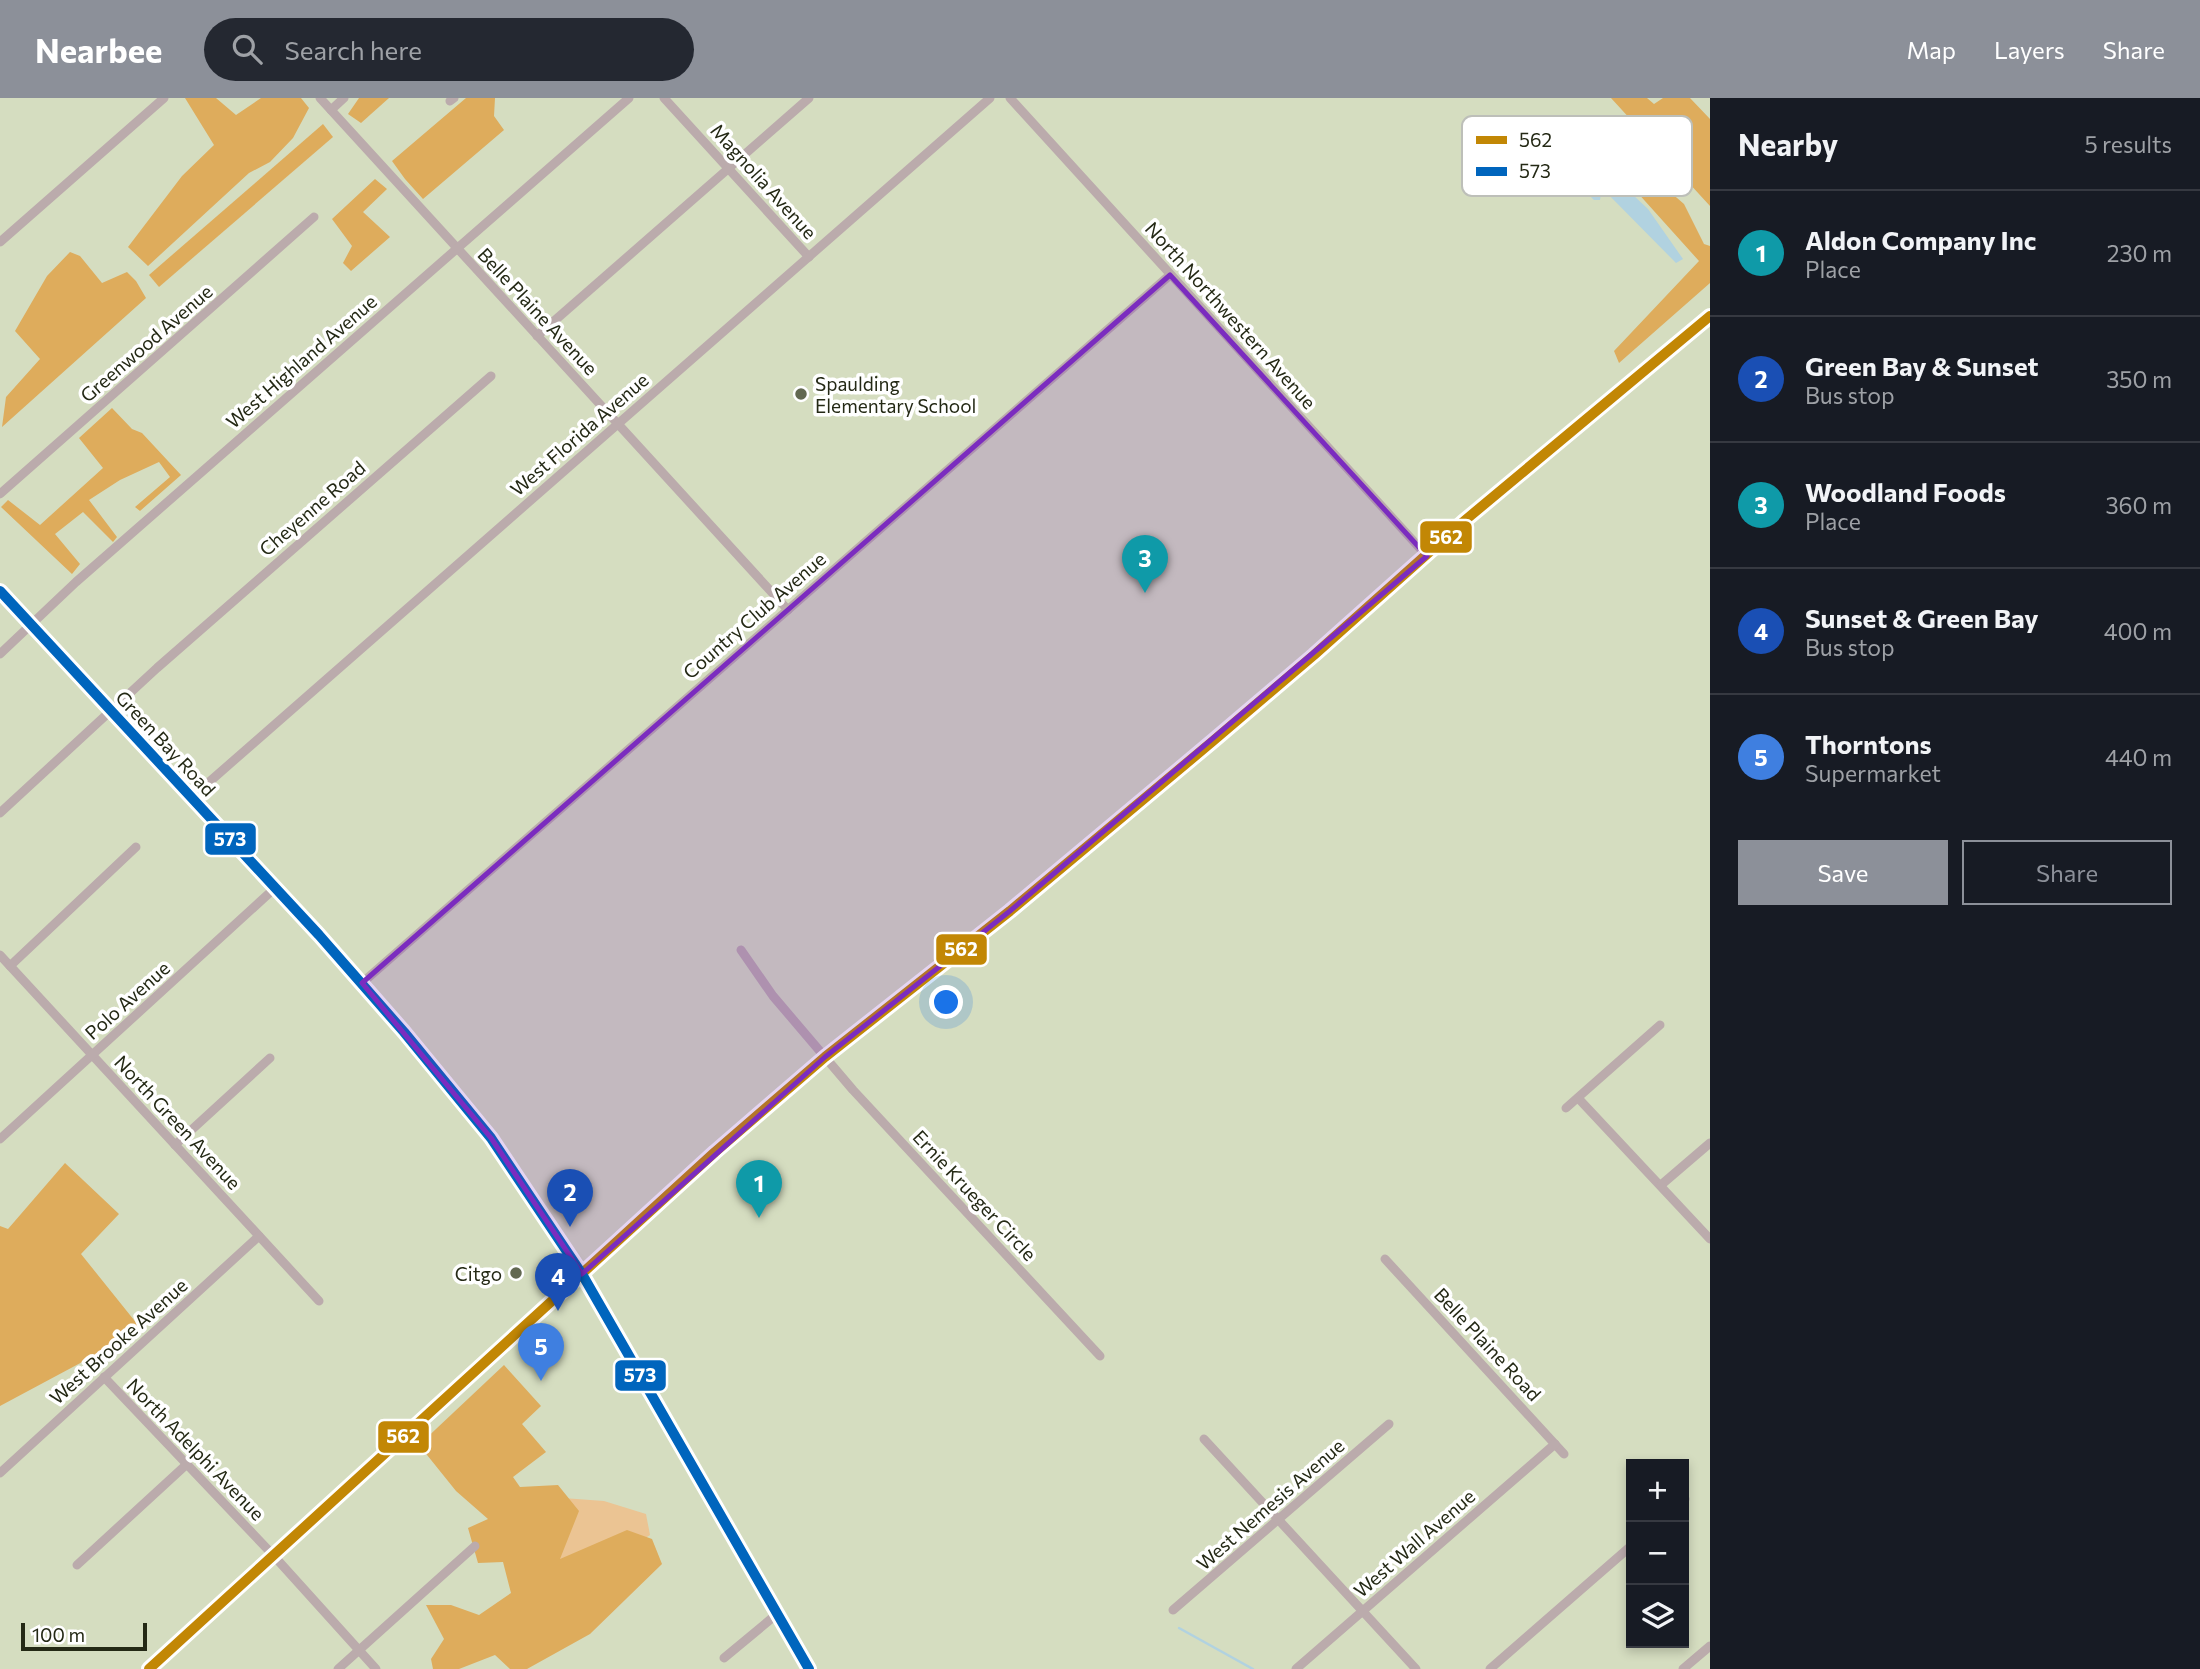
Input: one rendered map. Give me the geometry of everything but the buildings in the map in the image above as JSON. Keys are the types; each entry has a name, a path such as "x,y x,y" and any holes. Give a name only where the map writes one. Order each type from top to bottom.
{"main road":[{"name":"Green Bay Road","path":"0,591 276,887 362,983 491,1138 582,1274 809,1669"}],"street":[{"path":"0,242 164,98"},
{"name":"Belle Plaine Avenue","path":"320,98 788,610"},
{"path":"331,110 344,98"},
{"name":"West Highland Avenue","path":"0,654 30,623 629,98"},
{"name":"Magnolia Avenue","path":"664,98 809,257"},
{"path":"537,336 809,98"},
{"name":"West Florida Avenue","path":"192,797 990,98"},
{"name":"North Northwestern Avenue","path":"1010,98 1427,556"},
{"name":"Greenwood Avenue","path":"0,494 314,217"},
{"name":"Country Club Avenue","path":"362,983 1170,275"},
{"path":"149,1669 715,1152 825,1057 1020,902 1308,660 1525,469 1710,316"},
{"name":"Cheyenne Road","path":"0,813 157,668 491,376"},
{"path":"10,966 136,847"},
{"name":"Polo Avenue","path":"0,1139 276,887"},
{"name":"Ernie Krueger Circle","path":"741,950 773,996 853,1090 1100,1356"},
{"name":"North Green Avenue","path":"0,955 319,1301"},
{"path":"1566,1108 1660,1026"},
{"path":"175,1145 270,1058"},
{"path":"1578,1098 1710,1240"},
{"path":"1661,1185 1710,1143"},
{"name":"West Brooke Avenue","path":"0,1473 260,1236"},
{"name":"Belle Plaine Road","path":"1385,1259 1564,1454"},
{"name":"North Adelphi Avenue","path":"104,1377 274,1556 376,1669"},
{"name":"West Nemesis Avenue","path":"1173,1610 1389,1424"},
{"path":"1203,1439 1416,1669"},
{"name":"West Wall Avenue","path":"1296,1669 1555,1444"},
{"path":"77,1564 187,1464"},
{"path":"338,1669 475,1546"},
{"path":"1490,1669 1626,1550"},
{"path":"724,1658 777,1614"},
{"path":"1683,1669 1710,1646"}],"highlighted area":[{"path":"1170,275 1427,556 1010,911 825,1057 582,1274 491,1138 362,983"}],"shaded area":[{"path":"185,98 216,98 236,115 261,98 301,98 309,108 293,138 270,162 249,173 148,266 128,247 182,176 214,145"},
{"path":"359,98 389,98 361,123 348,114"},
{"path":"466,98 495,98 494,116 504,130 423,199 392,161"},
{"path":"1611,98 1647,98 1654,104 1663,98 1690,98 1710,119 1710,206 1692,186 1692,116 1628,116"},
{"path":"323,124 333,137 159,287 149,275"},
{"path":"375,179 387,189 363,212 390,237 351,271 343,263 352,246 332,219"},
{"path":"1640,196 1675,196 1684,204 1704,244 1710,246 1710,283 1619,363 1614,351 1699,261"},
{"path":"70,252 80,256 102,283 127,272 146,298 2,427 6,397 40,359 15,331 47,276"},
{"path":"112,408 132,429 142,433 181,475 140,511 135,507 170,477 159,462 120,480 89,500 117,537 113,542 83,512 55,534 80,564 72,574 1,507 8,500 40,525 103,468 79,438"},
{"path":"65,1163 119,1214 81,1254 142,1330 0,1406 0,1226 8,1229"},
{"path":"504,1365 541,1406 522,1424 546,1452 513,1477 520,1487 558,1485 579,1511 560,1559 627,1530 652,1539 662,1564 590,1634 527,1669 510,1669 495,1655 459,1669 433,1669 431,1659 444,1639 426,1605 451,1605 479,1615 511,1593 503,1562 478,1563 468,1528 488,1519 456,1491 419,1445"},
{"path":"563,1498 604,1501 646,1514 650,1535 610,1561 549,1561"}],"water":[{"path":"1590,196 1601,196 1600,200 1594,200"},
{"path":"1610,196 1634,196 1648,209 1683,259 1676,263"}],"waterway":[{"path":"1179,1628 1253,1669"}],"transit line":[{"name":"562","path":"149,1669 715,1152 825,1057 1010,911 1213,741 1463,522 1710,316"},
{"name":"573","path":"0,591 319,935 404,1032 491,1138 582,1274 809,1669"}],"place":[{"name":"Spaulding Elementary School","path":"801,394"},
{"name":"Woodland Foods","path":"1145,593"},
{"name":"Aldon Company Inc","path":"759,1218"},
{"name":"Green Bay & Sunset","path":"570,1227"},
{"name":"Citgo","path":"516,1273"},
{"name":"Sunset & Green Bay","path":"558,1311"},
{"name":"Thorntons","path":"541,1381"}]}
